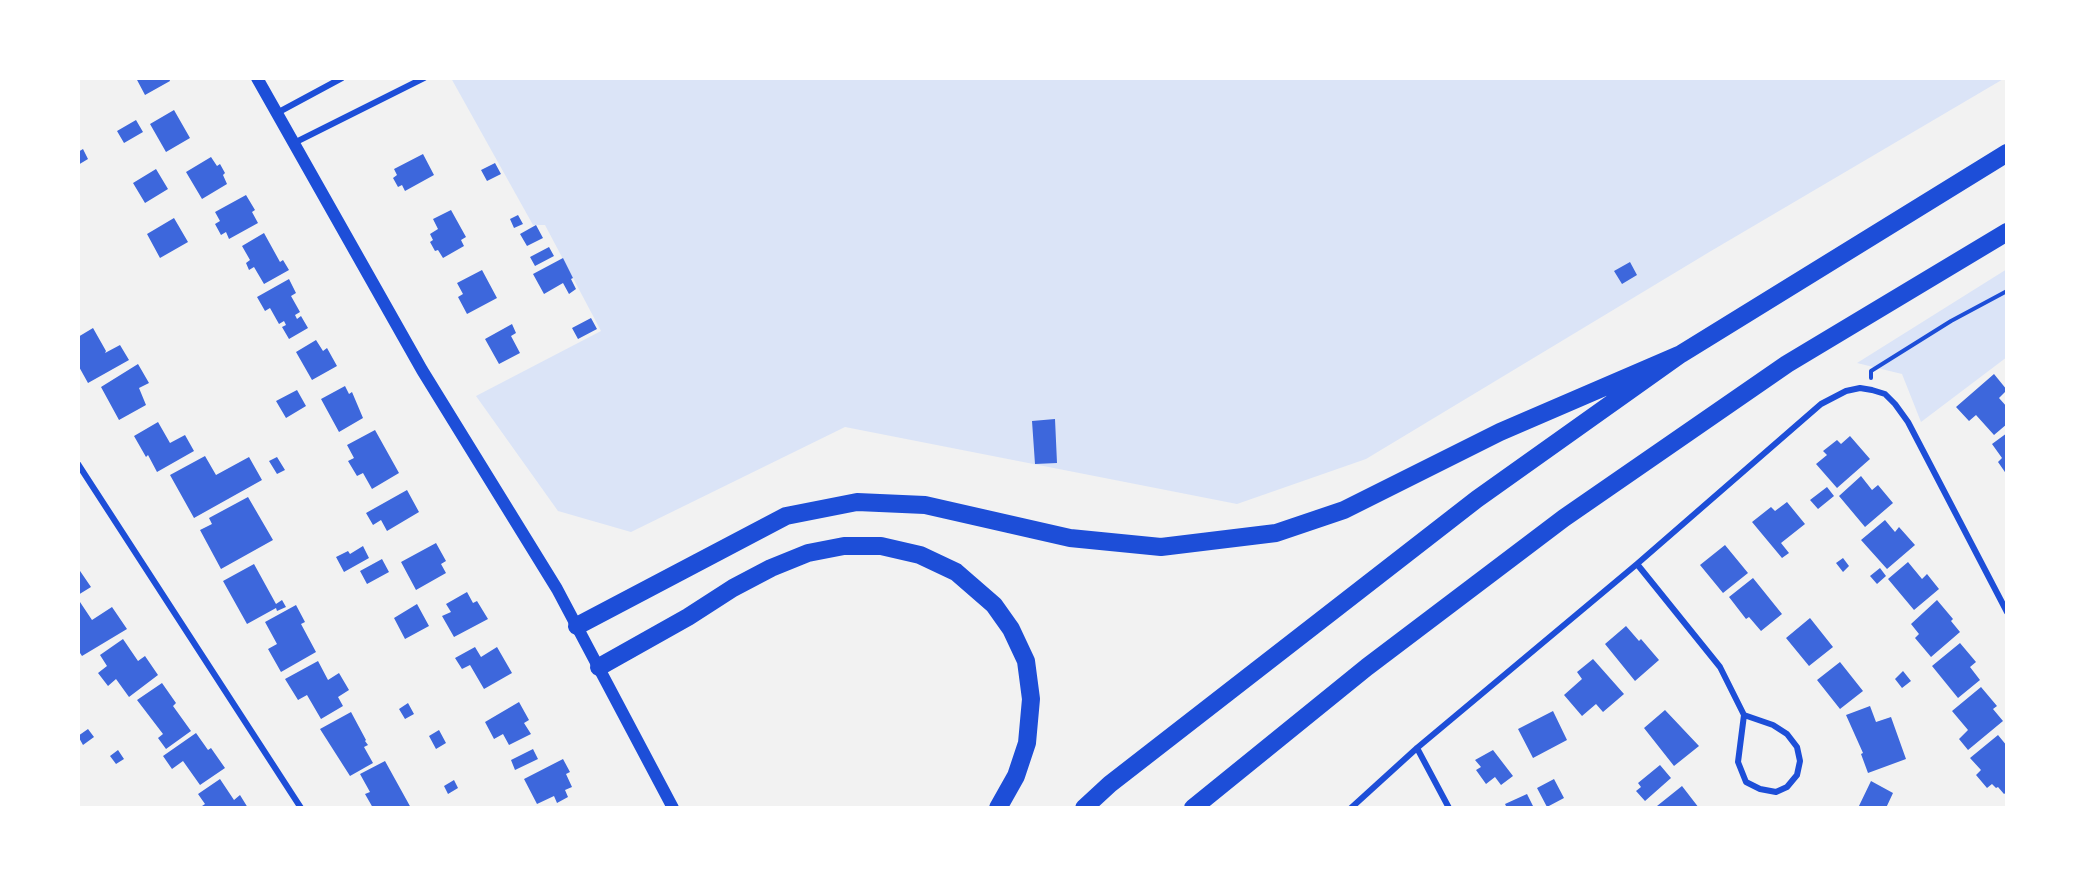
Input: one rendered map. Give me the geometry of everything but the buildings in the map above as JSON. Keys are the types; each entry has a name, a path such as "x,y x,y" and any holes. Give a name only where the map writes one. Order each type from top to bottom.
{"highway":[{"path":"1084,808 1110,784 1477,499 1681,354 2007,153"},
{"path":"1193,808 1367,667 1564,518 1787,364 2007,232"},
{"path":"578,626 786,516 857,502 925,505 1070,538 1161,547 1276,533 1344,510 1500,432 1681,354"},
{"path":"599,668 761,573 808,553 844,546 881,546 920,555 956,572 994,605 1011,629 1026,661 1031,699 1027,743 1016,776 998,808"}],"main road":[{"path":"257,78 422,369 557,589 673,808"}],"street":[{"path":"276,113 342,78"},
{"path":"293,143 424,78"},
{"path":"1351,808 1417,748 1637,564 1821,404 1846,391 1860,388 1872,390 1885,394 1895,404 1908,422 2007,612"},
{"path":"78,464 301,808"},
{"path":"1637,564 1720,667 1744,715 1738,762 1746,782 1760,789 1776,792 1787,787 1797,775 1800,761 1797,747 1787,734 1773,725 1744,715"},
{"path":"1417,748 1449,808"}],"path":[{"path":"1872,390 1871,371 1951,321 2007,291"}],"shaded area":[{"path":"451,78 2005,78 1711,251 1366,459 1237,504 845,427 631,532 558,511 476,396 601,331 545,225 533,225"},
{"path":"2007,269 2007,357 1921,422 1902,374 1857,363"}]}
